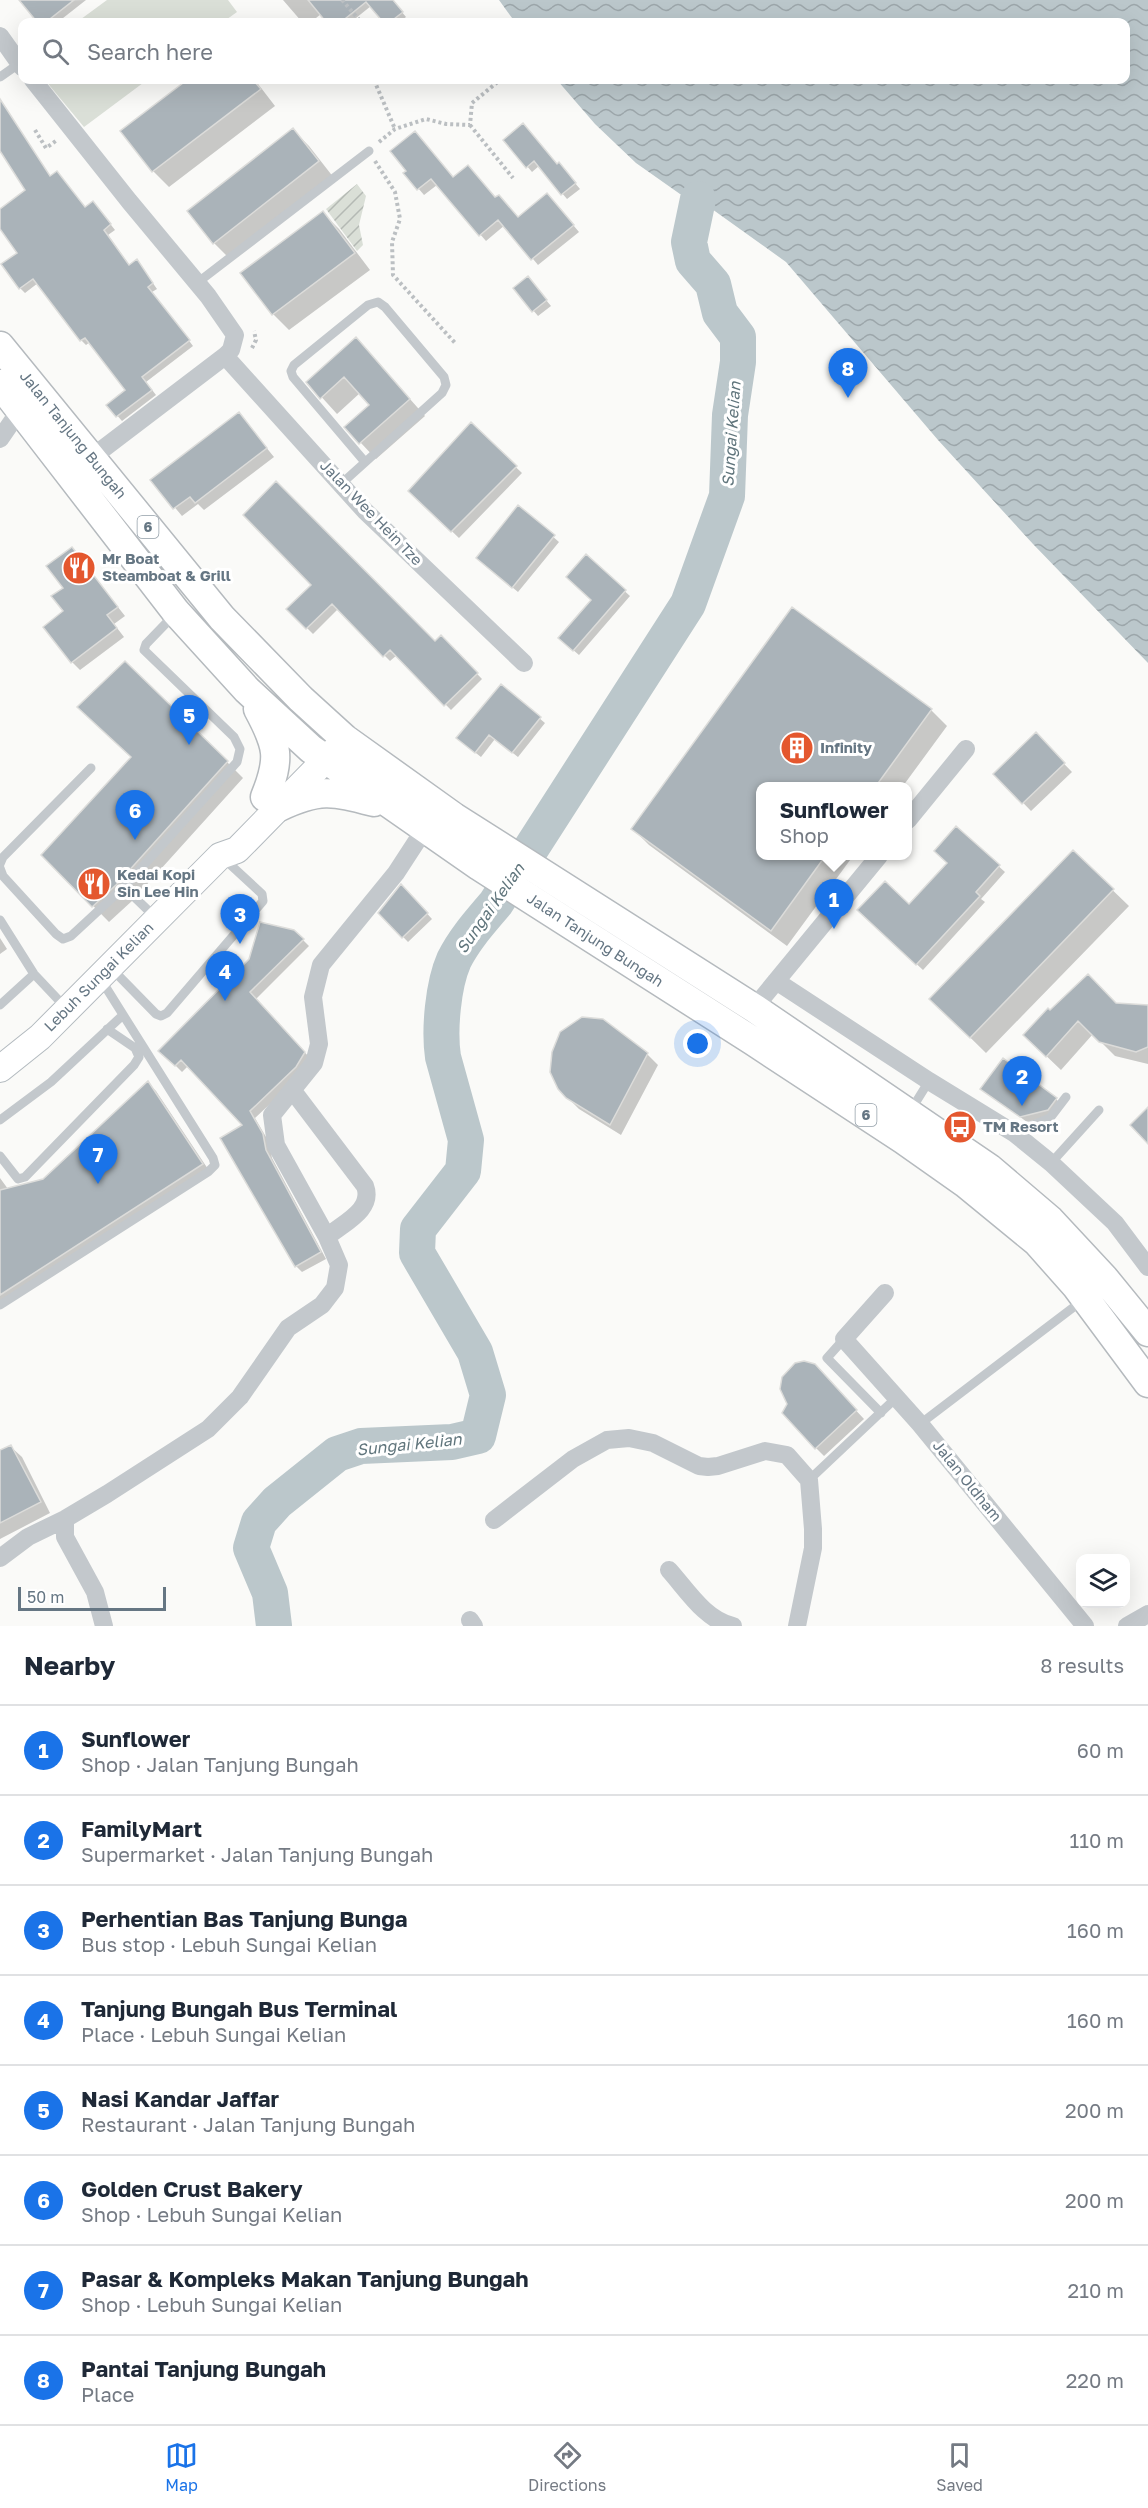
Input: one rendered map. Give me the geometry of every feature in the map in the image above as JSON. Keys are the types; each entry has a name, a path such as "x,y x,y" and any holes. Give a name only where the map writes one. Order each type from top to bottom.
{"main road":[{"name":"Jalan Tanjung Bungah","path":"0,346 176,612 247,690 318,755 424,830 791,1066 965,1183 1037,1242 1086,1299 1148,1383"},
{"name":"Jalan Tanjung Bungah","path":"0,384 20,410 63,440 222,618 301,699 339,733 454,817 754,1008 989,1168 1050,1220 1104,1278 1148,1332"},
{"path":"247,690 272,735 277,750 272,802 316,792 335,793 391,806"}],"street":[{"path":"0,36 18,61"},
{"path":"36,84 197,283 235,335 231,350 225,356 63,440"},
{"name":"Jalan Wee Hein Tze","path":"225,356 365,511 524,663"},
{"path":"0,439 20,410"},
{"name":"Lebuh Sungai Kelian","path":"0,1069 40,1037 220,856 237,850 272,802 339,733"},
{"path":"912,815 966,749"},
{"path":"0,1558 28,1537 65,1519 208,1429 240,1397 288,1328 322,1305 335,1288 339,1265 327,1237 276,1145 272,1115 314,1064 319,1044 313,997 321,965 396,873 424,830"},
{"path":"754,1008 875,860"},
{"path":"776,981 929,1081 1014,1133 1051,1163 1115,1224 1148,1267"},
{"path":"293,1091 365,1186 369,1195 365,1206 327,1237"},
{"path":"844,1340 885,1293"},
{"name":"Jalan Oldham","path":"844,1340 920,1424 1085,1626"},
{"path":"494,1520 573,1459 607,1440 629,1438 653,1443 699,1466 708,1467 765,1452 787,1455 809,1480 813,1548 797,1626"},
{"path":"65,1519 65,1538 95,1593 104,1626"},
{"path":"669,1570 705,1611 733,1626"},
{"path":"1127,1626 1148,1614"}],"lane":[{"path":"0,77 18,67"},
{"path":"197,283 369,151"},
{"path":"341,484 442,393 446,385 444,377 385,307 378,302 368,305 294,365 291,371 365,462"},
{"path":"92,768 3,857 0,866 3,876 63,939 71,936 124,887 237,762 240,749 234,737 144,650 146,644 176,612"},
{"path":"104,971 156,1014 161,1016 167,1012 263,901 262,894 220,856"},
{"path":"124,887 157,919"},
{"path":"0,920 34,974 67,1009"},
{"path":"0,1305 198,1179 215,1165 213,1158 123,1015 104,971"},
{"path":"0,1005 34,974"},
{"path":"0,1120 51,1082 123,1015"},
{"path":"0,1156 18,1179 25,1177 134,1065 139,1057 135,1048 107,1029"},
{"path":"909,1113 929,1081"},
{"path":"1014,1133 1050,1118 1066,1097"},
{"path":"1051,1163 1099,1110"},
{"path":"920,1424 1086,1299"},
{"path":"844,1340 827,1358 881,1413"},
{"path":"809,1480 897,1397"}],"path":[{"path":"342,0 358,18"},
{"path":"376,84 395,129"},
{"path":"495,84 472,103 470,125 513,178"},
{"path":"456,344 393,275 392,242 400,219 395,192 369,151 395,129 426,119 446,124 470,125"},
{"path":"34,130 46,148 59,138"}],"shaded area":[{"path":"107,0 228,0 237,12 229,18 82,18"},
{"path":"48,84 142,84 84,127"},
{"path":"357,184 366,196 359,225 363,245 357,251 326,209"}],"water":[{"path":"499,0 1148,0 1148,663 1033,544 938,440 786,262 698,199 680,194 636,163 595,124 560,84 1130,84 1130,18 512,18"}],"building":[{"path":"19,0 74,0 51,18 34,18"},
{"path":"308,0 393,0 403,12 395,18 380,18 366,2 346,18 323,18"},
{"path":"182,84 257,84 261,89 152,172 120,131"},
{"path":"0,99 50,176 57,171 85,207 93,201 111,224 104,230 129,265 137,259 153,283 148,287 190,340 142,377 152,390 116,417 106,405 125,390 85,338 80,341 33,279 19,289 1,264 17,253 0,229 0,209 25,190 0,151"},
{"path":"523,123 576,183 561,195 534,161 526,168 503,140"},
{"path":"293,128 319,161 213,244 187,211"},
{"path":"415,131 453,177 468,165 495,197 499,195 518,217 547,193 574,225 531,260 498,220 479,236 431,179 417,190 403,173 406,171 390,151"},
{"path":"323,211 355,253 272,315 240,273"},
{"path":"528,276 547,300 532,312 513,288"},
{"path":"356,337 410,399 359,444 344,427 369,405 344,377 320,399 306,382"},
{"path":"239,412 267,448 195,503 190,497 173,509 150,480"},
{"path":"471,422 517,466 451,532 408,491"},
{"path":"276,481 435,641 441,635 478,673 444,706 390,650 383,657 332,604 306,629 286,609 311,585 243,515"},
{"path":"518,505 555,535 512,588 476,558"},
{"path":"72,547 118,607 107,615 117,628 71,663 43,627 63,611 51,596 63,588 46,566"},
{"path":"586,554 626,590 573,651 558,638 591,600 566,577"},
{"name":"Infinity","path":"792,607 932,709 879,782 756,782 756,860 822,860 771,931 631,829"},
{"path":"125,661 228,761 116,885 92,907 41,855 131,757 77,707"},
{"path":"501,684 541,717 512,753 489,735 475,753 456,738"},
{"path":"1036,732 1065,763 1022,804 993,774"},
{"path":"956,826 1000,865 976,892 980,896 916,965 857,910 885,881 909,904 947,863 934,851"},
{"path":"1073,850 1114,889 970,1038 929,999"},
{"path":"401,884 428,913 402,938 378,913"},
{"path":"260,922 294,930 304,939 250,992 305,1052 296,1067 250,1111 263,1134 266,1150 321,1252 295,1267 220,1138 242,1125 181,1060 175,1066 158,1051 249,959"},
{"path":"1088,974 1116,1003 1148,1005 1148,1047 1136,1052 1099,1042 1078,1021 1046,1057 1023,1035 1048,1008 1050,1010"},
{"path":"582,1017 603,1019 648,1053 610,1125 566,1098 558,1089 550,1072 552,1052 560,1032"},
{"path":"1003,1058 1057,1098 1048,1110 1020,1117 980,1089"},
{"path":"148,1081 203,1164 0,1295 0,1190 43,1179"},
{"path":"1148,1107 1148,1144 1130,1125"},
{"path":"804,1361 815,1364 857,1410 815,1449 782,1413 787,1404 780,1389 782,1377 795,1363"},
{"path":"11,1445 41,1502 0,1523 0,1450"}],"waterway":[{"name":"Sungai Kelian","path":"274,1626 270,1593 251,1548 259,1522 277,1502 337,1454 361,1446 452,1442 478,1436 488,1395 475,1352 417,1253 418,1229 463,1171 466,1140 443,1057 441,1034 445,995 450,970 463,944 496,903 688,604 727,496 730,415 738,362 738,337 720,313 713,284 693,261 689,242 698,199"}],"place":[{"name":"Pantai Tanjung Bungah","path":"848,398"},
{"name":"Mr Boat Steamboat & Grill","path":"79,568"},
{"name":"Nasi Kandar Jaffar","path":"189,745"},
{"name":"Infinity","path":"797,748"},
{"name":"Golden Crust Bakery","path":"135,840"},
{"name":"Kedai Kopi Sin Lee Hin","path":"94,884"},
{"name":"Sunflower","path":"834,929"},
{"name":"Perhentian Bas Tanjung Bunga","path":"240,944"},
{"name":"Tanjung Bungah Bus Terminal","path":"225,1001"},
{"name":"FamilyMart","path":"1022,1106"},
{"name":"TM Resort","path":"960,1127"},
{"name":"Pasar & Kompleks Makan Tanjung Bungah","path":"98,1184"}]}
